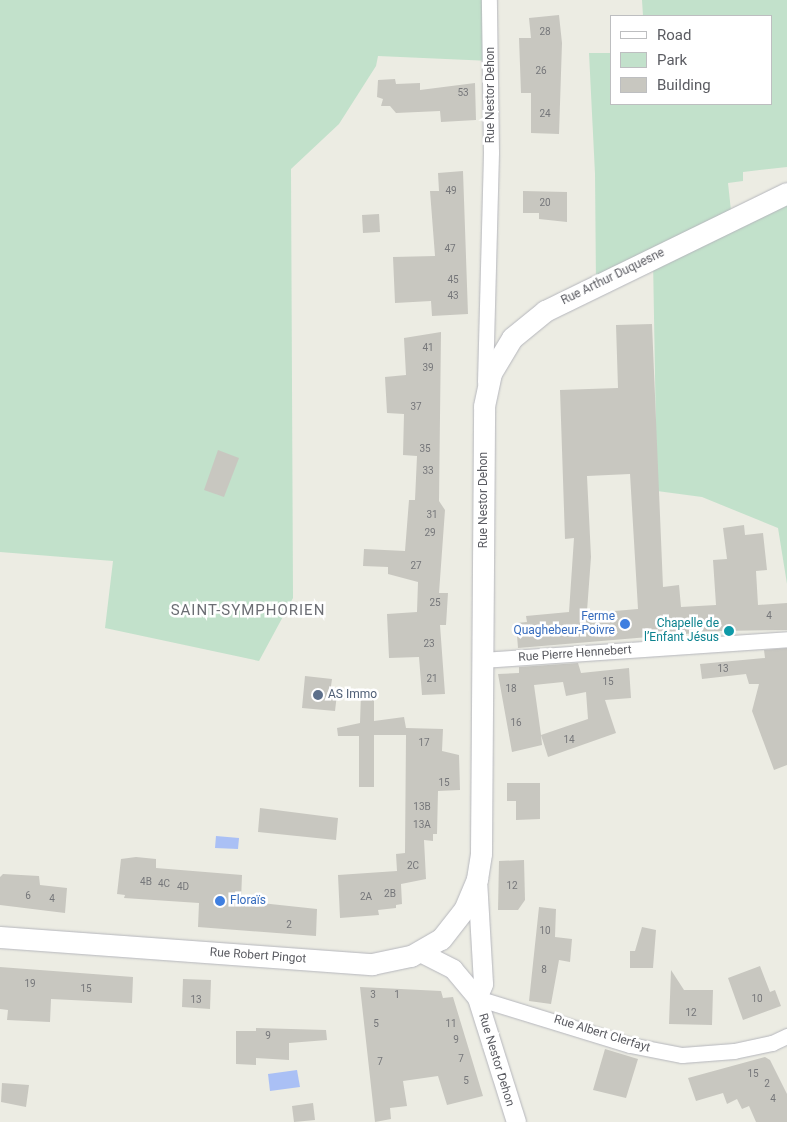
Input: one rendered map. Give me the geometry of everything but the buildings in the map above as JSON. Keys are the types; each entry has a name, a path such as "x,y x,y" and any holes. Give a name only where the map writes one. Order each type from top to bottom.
{"main road":[{"name":"Rue Arthur Duquesne","path":"484,406 492,373 500,356 528,322 581,292 787,193"},
{"name":"Rue Nestor Dehon","path":"477,879 481,853 484,406"},
{"name":"Rue Robert Pingot","path":"0,937 372,964 398,960 420,952 441,939 458,921 477,879"}],"street":[{"name":"Rue Nestor Dehon","path":"484,406 491,152 489,0"},
{"name":"Rue Pierre Hennebert","path":"482,660 787,639"},
{"name":"Rue Nestor Dehon","path":"477,879 483,984 477,998"},
{"name":"Rue Nestor Dehon","path":"420,952 453,969 477,998 516,1122"},
{"name":"Rue Albert Clerfayt","path":"477,998 630,1046 682,1054 734,1051 787,1036"}],"green space":[{"path":"0,0 489,0 491,61 378,56 376,66 339,124 291,169 293,598 259,661 105,628 113,561 0,552"},
{"path":"642,0 787,0 787,167 743,172 743,181 728,183 732,220 787,193 787,584 778,528 702,497 657,491 653,259 596,285 595,174 589,53 610,53 610,105 772,105 772,15 643,15"}],"water":[{"path":"216,836 239,838 238,849 215,848"},
{"path":"297,1070 300,1087 270,1091 268,1074"}],"place":[{"name":"Ferme Quaghebeur-Poivre","path":"625,624"},
{"name":"Chapelle de l’Enfant Jésus","path":"729,631"},
{"name":"AS Immo","path":"318,695"},
{"name":"Floraïs","path":"220,901"}],"district":[{"name":"SAINT-SYMPHORIEN","path":"248,611"}]}
